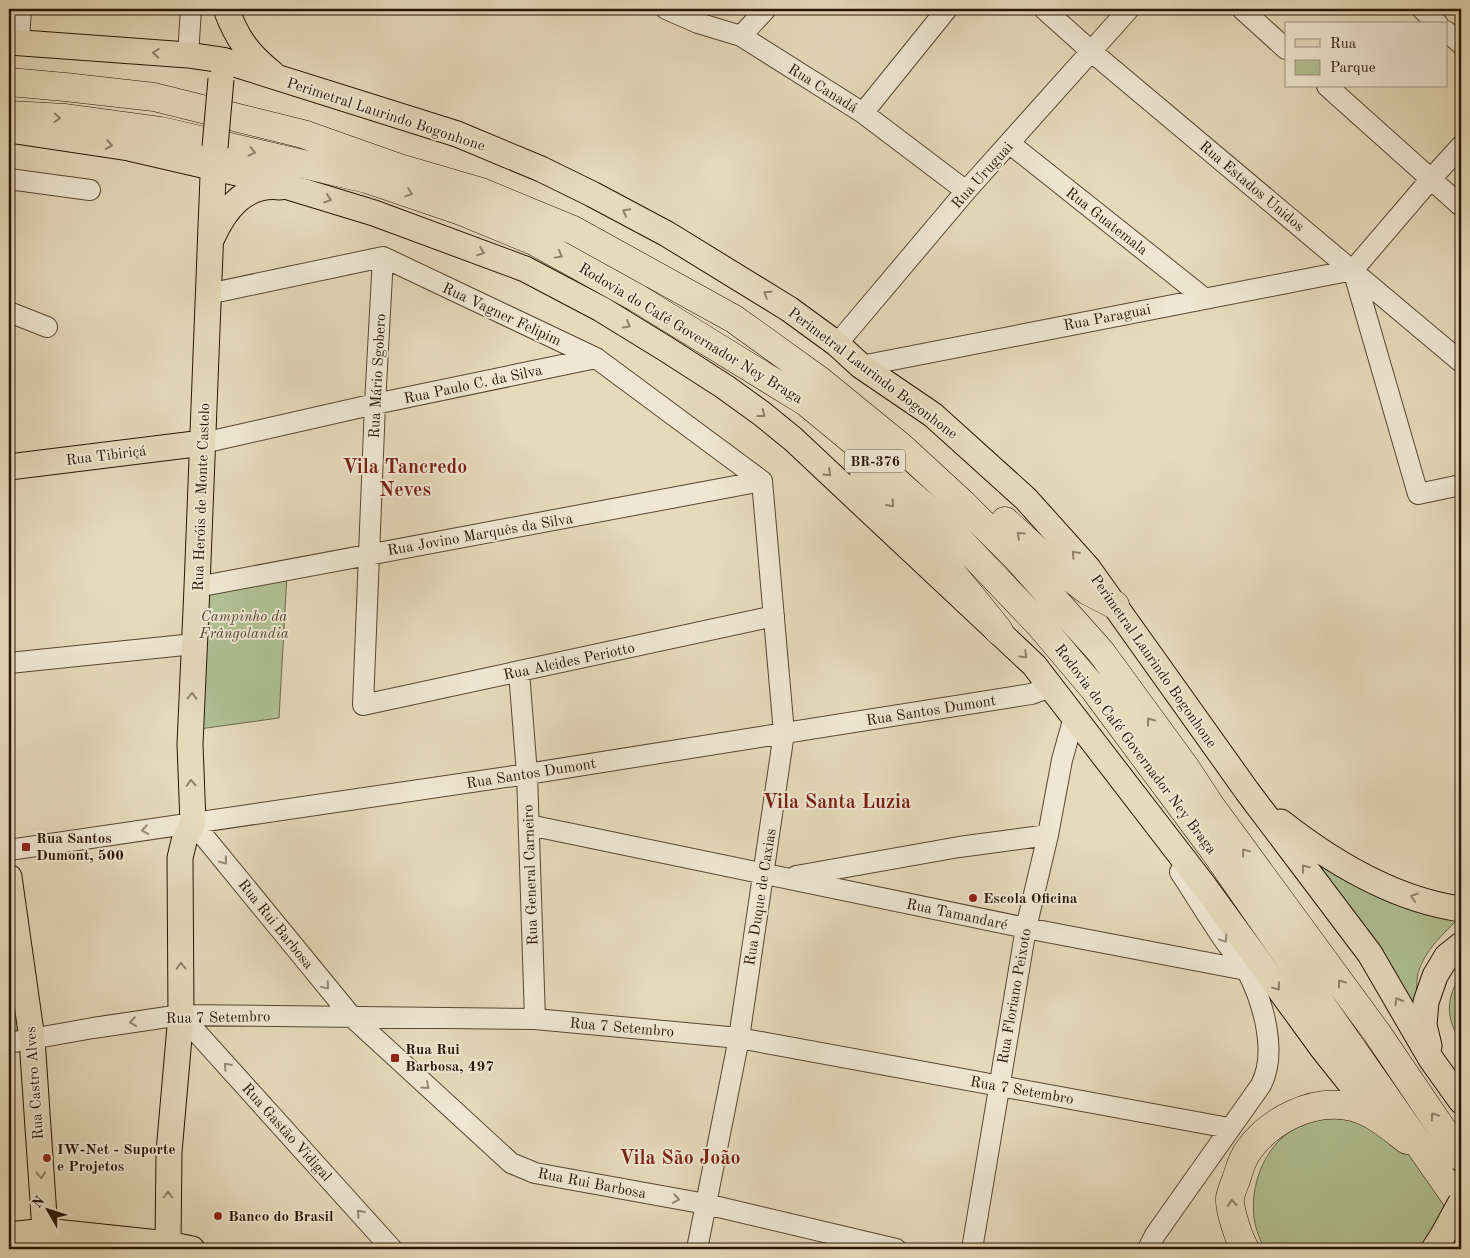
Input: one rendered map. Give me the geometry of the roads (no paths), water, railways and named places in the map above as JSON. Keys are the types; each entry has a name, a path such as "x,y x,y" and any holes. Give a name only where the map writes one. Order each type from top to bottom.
{"highway":[{"name":"Rodovia do Café Governador Ney Braga","path":"9,82 154,97 303,134 399,168 481,192 582,234 734,319 819,380 900,446 962,503 1017,558 1101,652 1377,1033 1461,1157"},
{"name":"Rodovia do Café Governador Ney Braga","path":"9,115 66,118 161,131 367,179 461,211 534,241 637,298 806,402 857,444 942,522 1039,624 1094,689 1213,849 1461,1203"},
{"path":"727,352 875,485 962,584 999,631"},
{"path":"787,357 835,383 915,442 1042,555 1088,591 1115,605"},
{"path":"1245,1249 1239,1239 1230,1198 1238,1171 1248,1152 1271,1126 1314,1106 1332,1104 1366,1111 1384,1121 1434,1164"}],"main road":[{"name":"Rua Heróis de Monte Castelo","path":"168,1244 169,1152 181,1015 180,858 184,841 193,822 190,744 214,157 225,9"},
{"path":"225,9 232,26 247,51 279,79"},
{"name":"Perimetral Laurindo Bogonhone","path":"14,42 188,55 221,69 279,79 457,134 541,169 676,239 789,309 837,344 861,366 933,415 1026,499 1088,568 1247,791 1370,954 1431,1059 1461,1100"},
{"path":"9,130 129,148 214,157 298,189 374,214 524,269 601,309 726,387 793,439 931,570 1034,664 1205,887 1322,1048 1365,1102 1384,1121"},
{"path":"210,242 218,224 234,202 248,192 258,188 275,186 298,189"},
{"name":"Rua Tibiriçá","path":"9,467 203,443"},
{"path":"1247,791 1303,839 1327,856 1354,871 1403,894 1445,907 1461,909"},
{"name":"Rua Castro Alves","path":"9,877 20,1041 48,1240"},
{"path":"1431,1059 1424,1025 1426,1002 1434,976 1447,956 1461,945"},
{"path":"1438,1245 1461,1203"},
{"path":"9,1235 48,1240 168,1244 192,1249"}],"street":[{"path":"14,42 21,9"},
{"path":"188,55 191,9"},
{"name":"Rua Canadá","path":"666,9 698,23 741,36 864,113 966,191"},
{"path":"741,36 766,9"},
{"path":"864,113 948,9"},
{"name":"Rua Estados Unidos","path":"1044,9 1092,52 1461,362"},
{"name":"Rua Uruguai","path":"837,344 966,191 1129,9"},
{"path":"1242,9 1285,48"},
{"path":"1422,9 1436,22"},
{"path":"1448,33 1461,44"},
{"path":"1329,88 1461,206"},
{"name":"Rua Guatemala","path":"1009,144 1204,298"},
{"path":"1461,146 1353,270 1418,494 1461,484"},
{"path":"9,179 90,190"},
{"path":"208,294 383,257"},
{"name":"Rua Vagner Felipim","path":"383,257 596,358 762,482"},
{"name":"Rua Mário Sgobero","path":"363,706 383,257"},
{"name":"Rua Paraguai","path":"861,366 1353,270"},
{"path":"9,312 47,328"},
{"name":"Rua Paulo C. da Silva","path":"203,443 375,404 596,358"},
{"name":"Rua Jovino Marquês da Silva","path":"197,587 762,482"},
{"name":"Rua Duque de Caxias","path":"697,1249 738,1038 784,733 762,482"},
{"name":"Rua Alcides Periotto","path":"363,706 774,616"},
{"path":"9,663 194,644"},
{"name":"Rua General Carneiro","path":"519,672 527,774 535,1019"},
{"name":"Rua Santos Dumont","path":"9,850 527,774 1031,694 1051,687"},
{"name":"Rua Floriano Peixoto","path":"972,1249 1026,928 1048,835 1062,760 1074,717"},
{"path":"1111,766 1225,941 1246,970 1258,1000 1267,1032 1267,1073 1261,1085 1155,1235 1148,1249"},
{"name":"Rua Rui Barbosa","path":"193,822 352,1017 511,1163 535,1173 706,1204 896,1249"},
{"name":"Rua Tamandaré","path":"529,825 1026,928 1246,970"},
{"name":"Rua Tamandaré","path":"786,878 959,847 1048,835"},
{"name":"Rua 7 Setembro","path":"20,1041 181,1015 535,1019 738,1038 1229,1128"},
{"name":"Rua Gastão Vidigal","path":"181,1015 392,1249"}],"place":[{"name":"Rua Santos Dumont, 500","path":"26,847"},
{"name":"Escola Oficina","path":"973,898"},
{"name":"Rua Rui Barbosa, 497","path":"395,1058"},
{"name":"IW-Net - Suporte e Projetos","path":"47,1158"},
{"name":"Banco do Brasil","path":"218,1216"}],"district":[{"name":"Vila Tancredo Neves","path":"405,478"},
{"name":"Vila Santa Luzia","path":"837,801"},
{"name":"Vila São João","path":"680,1157"}],"park label":[{"name":"Campinho da Frângolandia","path":"244,624"}]}
